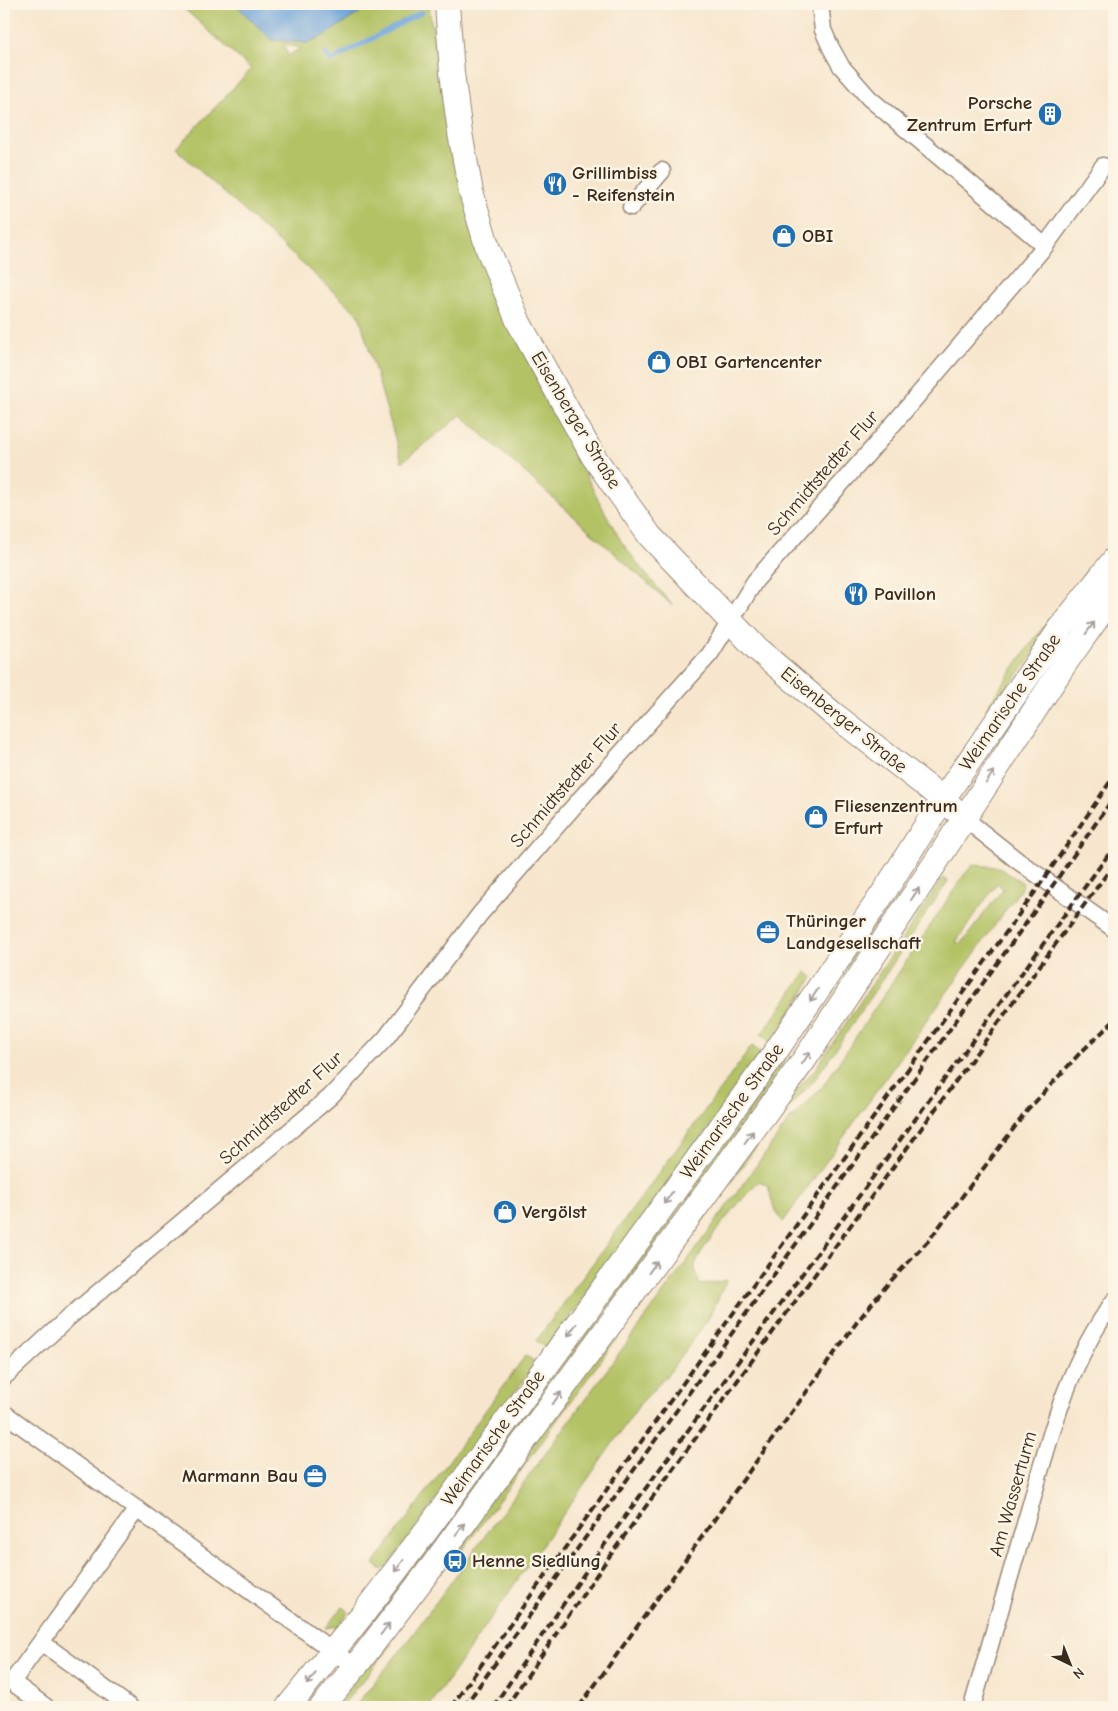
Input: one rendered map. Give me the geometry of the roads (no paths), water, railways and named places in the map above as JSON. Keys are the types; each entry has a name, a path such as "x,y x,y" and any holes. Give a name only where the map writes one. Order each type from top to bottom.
{"main road":[{"name":"Eisenberger Straße","path":"447,4 460,133 472,192 488,248 519,323 582,437 615,488 650,536 756,648 809,694 943,799 964,818"},
{"name":"Weimarische Straße","path":"288,1707 334,1651 429,1527 768,1062 884,892 943,799 1065,622 1114,560"},
{"name":"Weimarische Straße","path":"322,1707 355,1667 504,1470 792,1077 1066,662 1114,594"}],"street":[{"path":"820,4 823,30 831,48 841,66 869,98 1045,246"},
{"name":"Schmidtstedter Flur","path":"4,1376 68,1318 330,1097 385,1038 480,914 710,654 755,581 872,449 1045,246 1104,166"},
{"path":"631,207 662,171"},
{"path":"964,818 1018,861 1114,929"},
{"name":"Am Wasserturm","path":"972,1707 1057,1412 1084,1350 1097,1325 1114,1301"},
{"path":"4,1413 355,1667"},
{"path":"46,1707 12,1682 137,1509"},
{"path":"41,1642 130,1707"}],"water":[{"path":"235,4 367,4 361,12 325,35 307,43 272,40"}],"waterway":[{"path":"326,54 330,61 422,12"}],"railway":[{"path":"451,1707 1035,892 1114,776"},
{"path":"464,1707 1044,898 1114,797"},
{"path":"493,1707 597,1555 1114,847"},
{"path":"506,1707 606,1561 1114,864"},
{"path":"579,1707 857,1322 887,1285 929,1240 1027,1111 1080,1053 1114,1021"}],"place":[{"name":"Porsche Zentrum Erfurt","path":"1050,114"},
{"name":"Grillimbiss - Reifenstein","path":"555,184"},
{"name":"OBI","path":"784,236"},
{"name":"OBI Gartencenter","path":"659,362"},
{"name":"Pavillon","path":"856,594"},
{"name":"Fliesenzentrum Erfurt","path":"816,817"},
{"name":"Thüringer Landgesellschaft","path":"768,932"},
{"name":"Vergölst","path":"505,1212"},
{"name":"Marmann Bau","path":"315,1476"},
{"name":"Henne Siedlung","path":"455,1561"}]}
